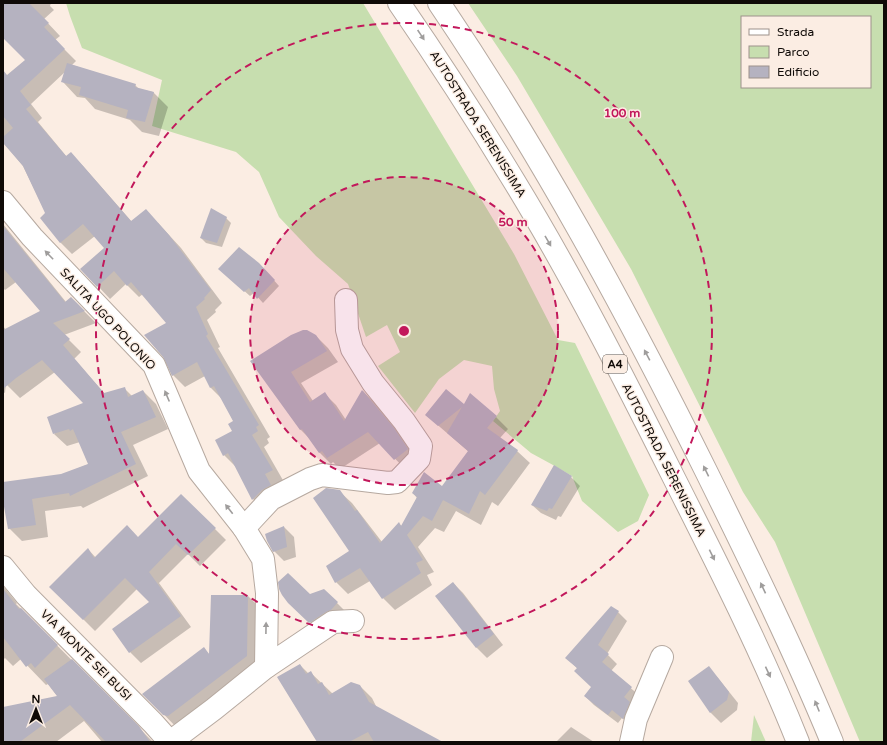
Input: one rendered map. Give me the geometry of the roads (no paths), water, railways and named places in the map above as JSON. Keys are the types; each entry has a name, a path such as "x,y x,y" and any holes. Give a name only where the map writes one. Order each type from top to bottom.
{"main road":[{"name":"AUTOSTRADA SERENISSIMA","path":"399,3 441,64 515,182 585,306 714,557 783,704 798,742"},
{"name":"A4","path":"439,3 469,47 543,166 613,290 677,412 741,543 811,690 832,742"},
{"name":"SALITA UGO POLONIO","path":"3,202 32,238 154,365 199,471 244,528 263,559 267,593 266,667"},
{"path":"244,528 271,499 310,478 322,476 388,483 397,482 419,459 421,446 404,421 373,383 352,349 347,330 346,300"},
{"name":"VIA MONTE SEI BUSI","path":"3,567 26,595 170,742"},
{"path":"170,742 266,667 333,622 353,622"},
{"path":"631,742 636,719 662,657"}]}
